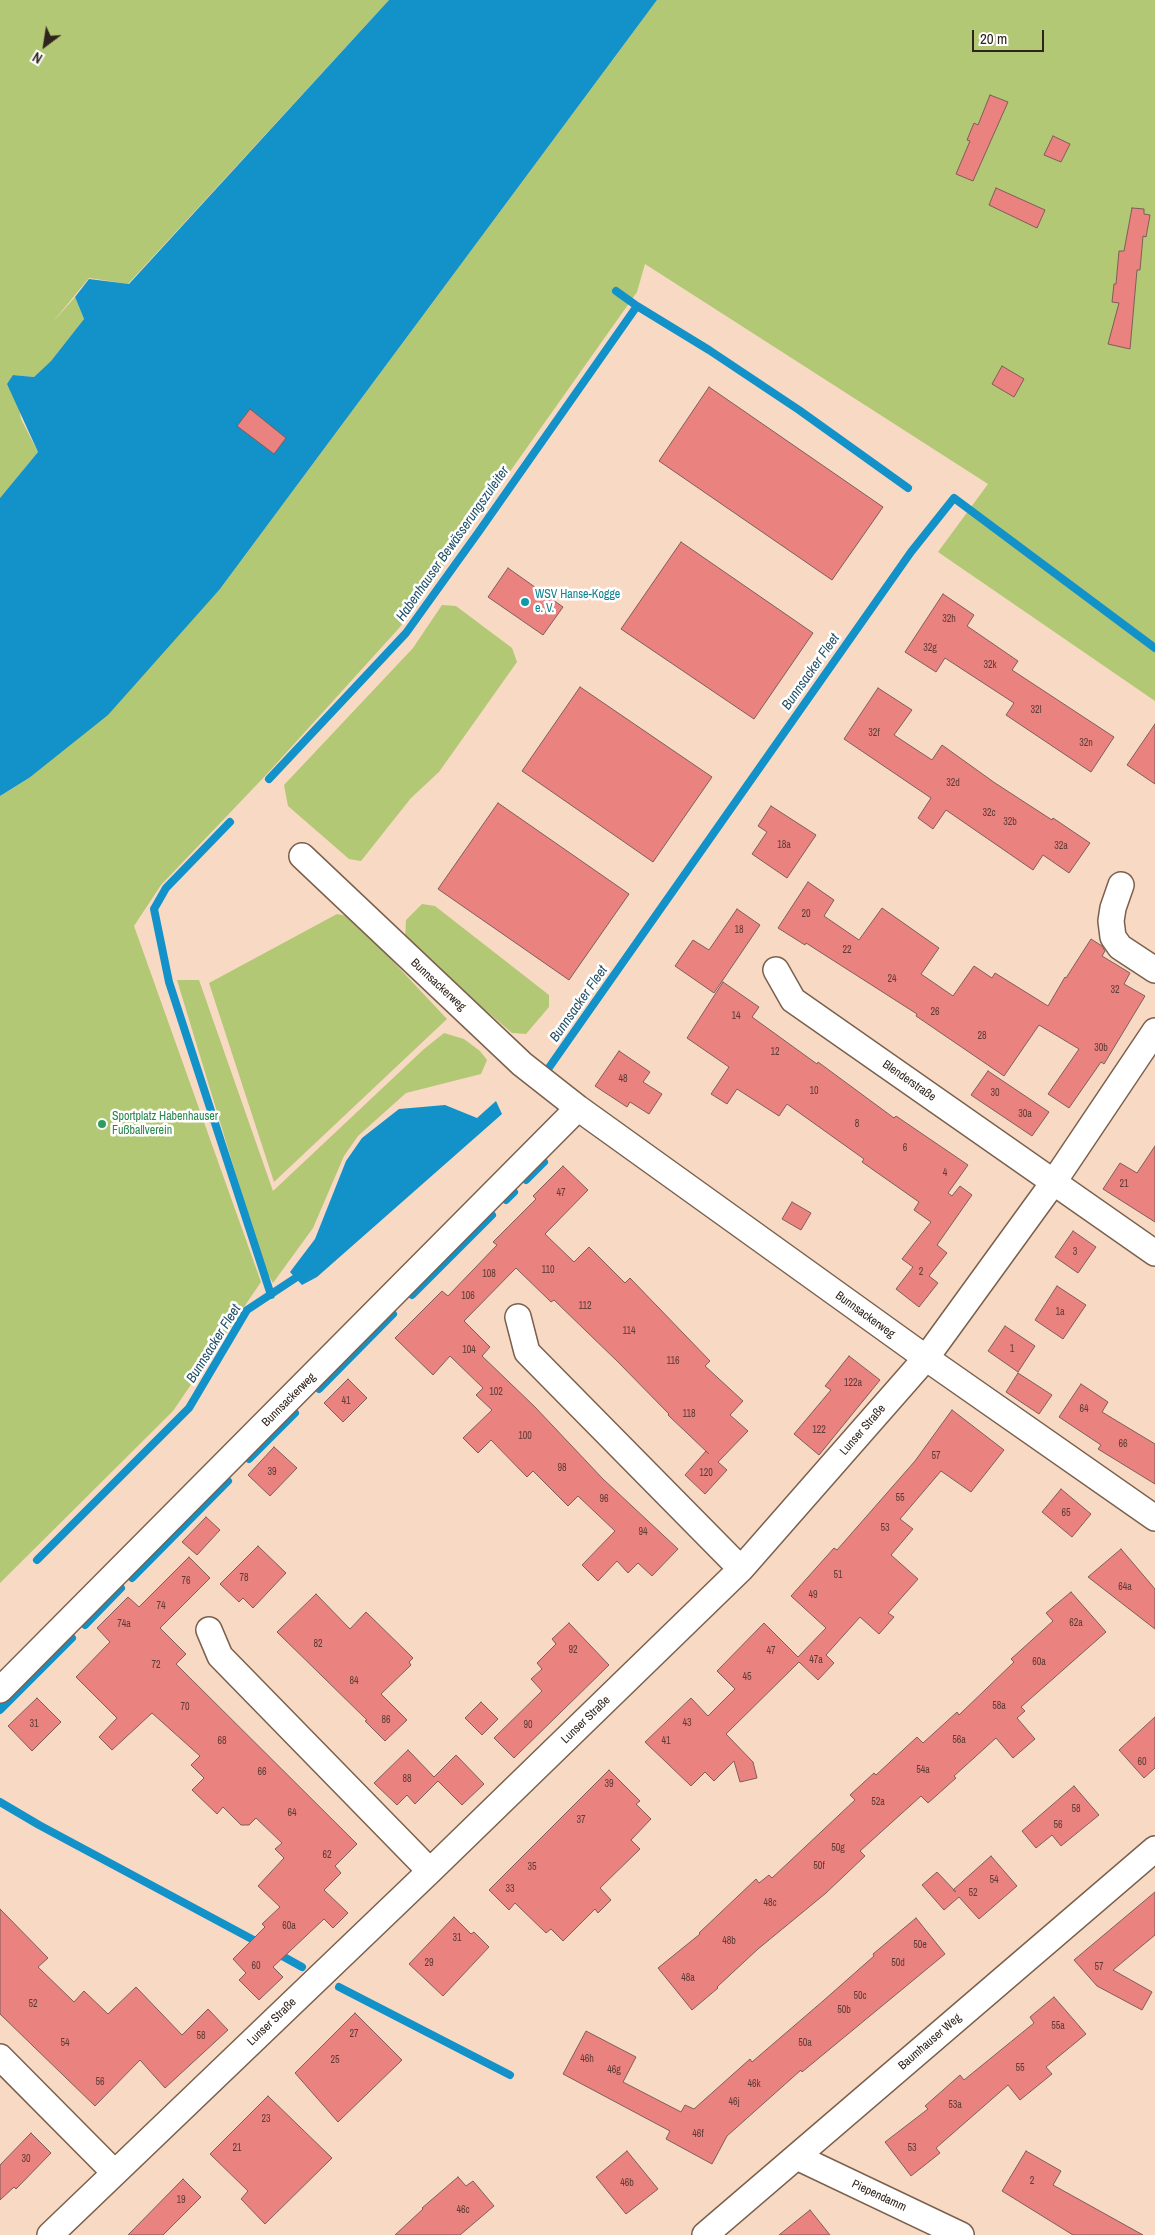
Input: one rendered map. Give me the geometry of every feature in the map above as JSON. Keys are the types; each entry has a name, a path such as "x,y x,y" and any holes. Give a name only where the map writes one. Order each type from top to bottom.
{"street":[{"name":"Bunnsackerweg","path":"302,856 522,1064 578,1108 926,1358 1155,1518"},
{"path":"1121,885 1113,908 1111,921 1112,937 1120,947 1155,970"},
{"name":"Blenderstraße","path":"776,970 793,1000 1155,1253"},
{"path":"926,1358 1053,1183 1155,1031"},
{"name":"Bunnsackerweg","path":"0,1690 578,1108"},
{"path":"518,1317 527,1352 741,1570"},
{"name":"Lunser Straße","path":"50,2235 741,1570 926,1358"},
{"path":"209,1630 220,1656 430,1871"},
{"name":"Baumhauser Weg","path":"705,2235 1155,1849"},
{"path":"0,2057 114,2172"},
{"name":"Piependamm","path":"797,2157 962,2235"}],"green space":[{"path":"0,0 389,0 128,284 89,278 52,323 75,297 84,319 51,361 34,377 13,375 21,419 38,452 0,498"},
{"path":"657,0 1155,0 1155,701 938,552 988,484 645,264 637,292 400,627 266,775 161,885 134,926 261,1282 173,1411 0,1583 0,796 29,778 220,589"},
{"path":"442,605 456,606 512,648 517,662 439,772 411,798 361,861 349,859 288,806 284,785 413,648"},
{"path":"422,904 435,906 549,995 549,1007 526,1034 512,1033 405,941 406,920"},
{"path":"337,914 347,916 356,922 447,1019 274,1182 209,983"},
{"path":"177,980 199,980 273,1191 424,1049 444,1033 464,1039 480,1051 487,1060 481,1074 406,1093 358,1136 344,1156 313,1228 273,1283 264,1267"}],"water":[{"path":"389,0 657,0 220,589 108,715 29,778 0,796 0,498 38,452 7,384 13,375 34,377 51,361 84,319 75,297 89,279 129,284"},
{"path":"496,1101 502,1114 317,1277 302,1285 290,1272 315,1239 346,1161 362,1138 399,1109 445,1105 477,1118"}],"building":[{"path":"990,95 1008,102 973,181 956,174 970,141 967,140 974,123 978,125"},
{"path":"1053,136 1070,144 1061,162 1044,155"},
{"path":"996,188 1045,210 1037,228 989,205"},
{"path":"1132,208 1144,209 1144,214 1150,215 1146,237 1143,236 1140,270 1137,270 1130,349 1108,344 1119,303 1112,302 1114,284 1116,284 1119,251 1124,251"},
{"path":"1002,366 1024,379 1014,397 992,384"},
{"path":"709,387 883,507 832,580 659,461"},
{"path":"250,409 286,438 274,454 237,426"},
{"path":"681,542 813,633 754,719 621,629"},
{"name":"WSV Hanse-Kogge e. V.","path":"508,568 563,607 543,635 488,597"},
{"path":"943,594 974,615 967,626 1018,661 1012,670 1114,737 1091,772 1006,715 1014,703 945,658 936,672 905,652"},
{"path":"580,687 712,777 653,862 522,771"},
{"path":"878,688 912,710 894,735 932,760 942,745 995,783 1090,843 1069,873 1043,855 1033,870 946,810 933,829 918,818 931,798 844,739"},
{"path":"1155,724 1155,784 1127,765"},
{"path":"498,803 629,894 569,980 438,889"},
{"path":"771,806 816,835 787,878 752,854 767,832 758,826"},
{"path":"808,882 834,900 824,916 859,940 882,908 939,948 921,974 953,996 974,966 992,978 995,973 1048,1006 1091,939 1102,946 1105,951 1102,956 1130,973 1124,984 1145,996 1104,1064 1101,1062 1069,1108 1048,1094 1079,1049 1039,1025 1004,1076 916,1016 917,1014 806,943 805,945 778,928"},
{"path":"737,909 760,925 714,993 675,966 693,940 709,950"},
{"path":"723,982 759,1007 752,1017 817,1064 818,1062 894,1118 896,1116 968,1165 948,1193 952,1196 960,1186 972,1195 937,1245 947,1253 929,1276 938,1283 919,1307 896,1289 913,1267 902,1259 931,1222 914,1210 919,1202 862,1162 864,1159 787,1104 779,1116 737,1089 727,1104 711,1094 729,1067 687,1038"},
{"path":"619,1051 650,1072 643,1082 662,1094 649,1114 630,1102 627,1107 595,1086"},
{"path":"988,1071 1049,1112 1032,1136 971,1095"},
{"path":"1155,1146 1155,1222 1103,1189 1120,1163 1137,1173"},
{"path":"563,1166 588,1190 545,1234 574,1262 589,1247 625,1283 630,1278 710,1361 705,1366 743,1401 730,1415 748,1431 718,1462 727,1470 705,1494 685,1475 706,1451 554,1300 551,1302 516,1268 464,1321 490,1347 482,1356 535,1407 603,1479 678,1549 652,1576 638,1563 628,1573 617,1561 598,1581 582,1565 615,1531 578,1496 568,1506 533,1471 527,1477 491,1440 478,1453 463,1438 492,1410 476,1395 483,1388 450,1356 433,1375 395,1338 442,1291 448,1296 497,1245 493,1242 536,1199 533,1196"},
{"path":"792,1202 811,1213 801,1230 782,1219"},
{"path":"1073,1231 1096,1247 1078,1273 1055,1257"},
{"path":"1057,1286 1086,1305 1063,1339 1035,1320"},
{"path":"1005,1326 1035,1346 1018,1372 988,1351"},
{"path":"849,1356 880,1380 819,1455 794,1434 831,1390 825,1386"},
{"path":"1018,1373 1052,1395 1039,1414 1006,1392"},
{"path":"348,1379 367,1398 343,1422 324,1403"},
{"path":"1081,1384 1108,1402 1102,1412 1155,1444 1155,1484 1098,1449 1101,1445 1059,1417"},
{"path":"952,1410 1004,1450 971,1492 941,1471 900,1519 913,1529 891,1555 918,1579 888,1613 894,1617 879,1634 860,1617 826,1655 834,1663 818,1680 799,1662 726,1734 753,1762 757,1778 740,1782 734,1761 714,1781 705,1772 691,1786 645,1742 691,1698 708,1716 735,1689 717,1671 764,1623 798,1657 826,1628 791,1596 834,1548 837,1550 915,1461"},
{"path":"274,1447 297,1468 270,1496 248,1475"},
{"path":"1061,1489 1091,1514 1072,1537 1042,1512"},
{"path":"206,1517 220,1530 197,1555 182,1542"},
{"path":"258,1546 286,1573 253,1608 243,1598 239,1602 220,1584"},
{"path":"1121,1549 1155,1589 1155,1629 1088,1577"},
{"path":"189,1557 210,1578 160,1628 186,1654 176,1664 357,1844 335,1866 341,1873 324,1890 348,1913 333,1928 324,1919 273,1967 283,1977 259,2000 239,1980 246,1973 233,1959 265,1927 262,1924 280,1907 258,1886 284,1858 275,1849 282,1843 256,1818 249,1825 241,1825 223,1807 217,1814 192,1790 204,1778 191,1765 200,1756 152,1713 112,1750 99,1737 117,1718 76,1677 110,1642 97,1628 128,1597 139,1607"},
{"path":"1071,1592 1106,1632 1021,1707 1025,1711 1017,1718 1035,1739 1013,1758 996,1738 954,1776 956,1778 928,1803 921,1796 860,1851 865,1856 826,1893 758,1949 692,2010 658,1968 700,1934 756,1879 759,1883 769,1875 772,1878 855,1800 850,1795 874,1773 876,1775 917,1737 923,1743 957,1712 959,1715 1014,1662 1011,1659 1053,1621 1046,1613"},
{"path":"316,1594 350,1629 366,1612 413,1658 409,1662 411,1665 381,1694 407,1720 385,1741 365,1721 367,1720 277,1632"},
{"path":"569,1623 609,1665 514,1758 494,1738 542,1691 531,1679 542,1669 537,1663 556,1644 552,1639"},
{"path":"37,1698 61,1722 32,1751 8,1726"},
{"path":"481,1702 498,1719 482,1735 465,1718"},
{"path":"1155,1717 1155,1768 1144,1778 1119,1750"},
{"path":"408,1750 434,1777 456,1755 484,1784 462,1805 438,1781 415,1804 407,1795 397,1805 374,1783"},
{"path":"609,1770 640,1801 636,1804 651,1819 631,1840 640,1849 600,1888 611,1900 598,1913 595,1909 563,1941 551,1929 546,1933 515,1903 509,1910 489,1890"},
{"path":"1074,1786 1099,1815 1061,1846 1052,1835 1036,1848 1022,1831"},
{"path":"991,1856 1017,1886 979,1919 959,1897 944,1910 922,1885 937,1872 954,1889"},
{"path":"1155,1892 1155,1935 1113,1970 1152,1992 1142,2010 1097,1986 1074,1960"},
{"path":"0,1909 48,1958 38,1967 74,2002 84,1991 108,2014 136,1987 182,2035 208,2009 228,2030 165,2088 140,2060 95,2106 0,2014"},
{"path":"454,1917 471,1934 474,1932 489,1947 443,1996 409,1964"},
{"path":"916,1918 945,1954 802,2072 801,2070 727,2136 712,2164 666,2139 670,2131 563,2074 586,2031 636,2057 623,2082 681,2112 685,2105 694,2109 750,2059 752,2062 823,2001 874,1956 873,1954"},
{"path":"1054,1997 1086,2034 1046,2067 1052,2074 1020,2100 1008,2085 936,2148 940,2153 911,2176 885,2142 928,2109 925,2106 960,2075 964,2080 1034,2023 1030,2017"},
{"path":"355,2013 402,2060 338,2122 295,2073"},
{"path":"268,2096 332,2158 265,2224 241,2199 248,2191 210,2154"},
{"path":"31,2133 51,2153 16,2189 14,2187 0,2200 0,2165"},
{"path":"627,2151 658,2189 626,2214 596,2177"},
{"path":"1026,2151 1061,2171 1053,2185 1143,2235 1073,2235 1002,2191"},
{"path":"458,2177 466,2186 473,2181 494,2206 460,2235 395,2235 422,2208"},
{"path":"183,2179 201,2197 163,2235 128,2235"},
{"path":"810,2210 830,2235 779,2235"}],"waterway":[{"name":"Habenhauser Bewässerungszuleiter","path":"269,779 406,633 480,530 637,306 616,291"},
{"name":"Habenhauser Bewässerungszuleiter","path":"637,306 709,350 799,410 908,488"},
{"name":"Bunnsacker Fleet","path":"548,1069 911,552 954,498 1155,648"},
{"name":"Habenhauser Bewässerungszuleiter","path":"230,822 166,888 154,909 169,982 271,1295"},
{"path":"526,1180 544,1162"},
{"path":"506,1200 514,1192"},
{"path":"412,1295 492,1215"},
{"name":"Bunnsacker Fleet","path":"37,1560 189,1408 247,1310 303,1273"},
{"path":"319,1389 393,1314"},
{"path":"249,1459 295,1413"},
{"path":"132,1578 228,1481"},
{"path":"85,1625 121,1588"},
{"path":"0,1710 72,1638"},
{"path":"0,1802 39,1825 261,1944"},
{"path":"275,1952 302,1967"},
{"path":"339,1987 510,2075"}],"place":[{"name":"WSV Hanse-Kogge e. V.","path":"525,602"},
{"name":"Sportplatz Habenhauser Fußballverein","path":"102,1124"}]}
